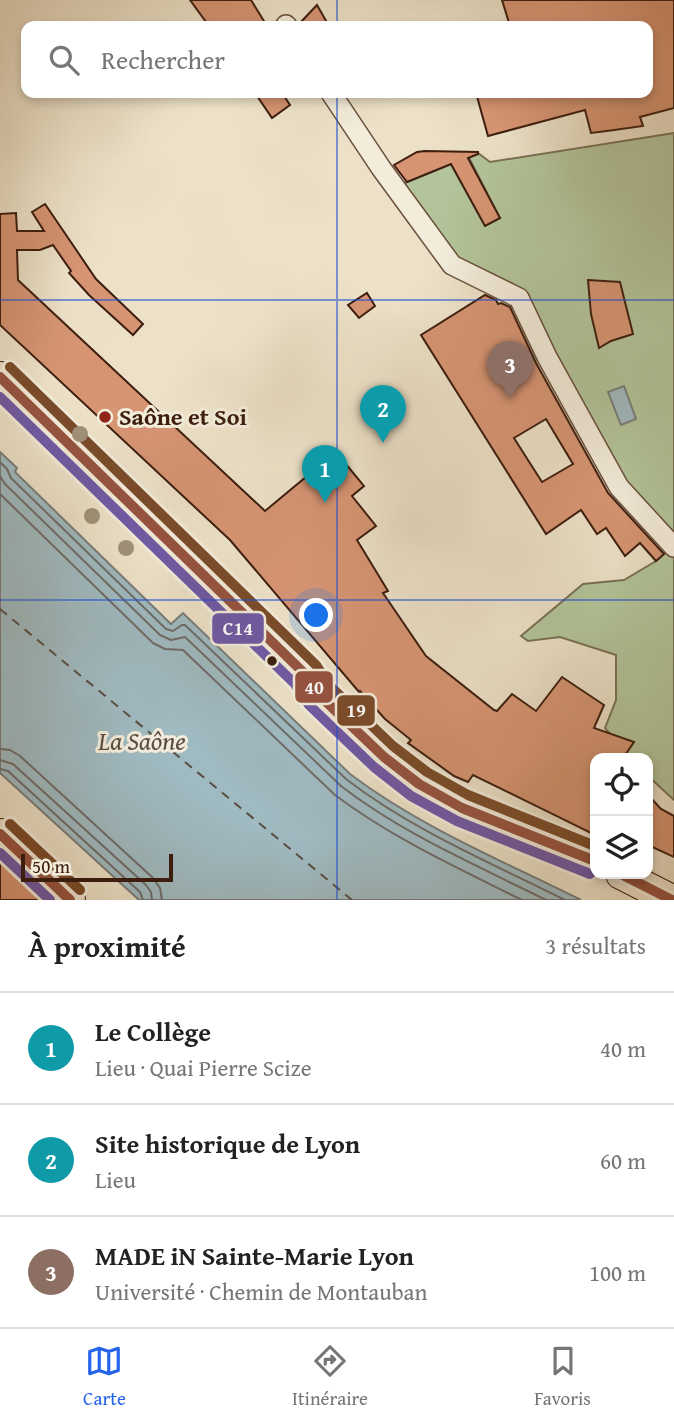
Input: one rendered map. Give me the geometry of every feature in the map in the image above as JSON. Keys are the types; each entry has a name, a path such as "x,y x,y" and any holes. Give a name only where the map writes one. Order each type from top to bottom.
{"main road":[{"path":"0,377 306,675 319,695 384,757 419,784 462,808 590,859"},
{"path":"0,834 70,900"},
{"path":"631,879 672,900"}],"street":[{"path":"334,98 381,169 452,265 519,298 547,357 619,487 674,547"}],"green space":[{"path":"674,133 674,538 634,497 527,300 461,261 400,185 451,164 485,226 500,218 466,152 478,153 490,162"},
{"path":"670,549 674,555 674,800 653,781 653,753 626,753 605,728 616,700 616,655 560,637 528,641 521,636 583,584 624,580 656,561"}],"water":[{"path":"624,386 636,419 621,425 608,392"},
{"name":"La Saône","path":"0,452 17,468 15,472 171,624 183,613 350,774 433,827 581,900 139,900 0,773"}],"building":[{"path":"190,0 251,0 264,21 205,21"},
{"path":"502,0 674,0 674,108 640,117 643,126 591,133 585,110 488,136 477,98 653,98 653,21 508,21"},
{"path":"317,5 326,21 302,21"},
{"path":"258,98 285,98 290,105 272,118"},
{"path":"417,152 478,152 468,158 500,218 485,226 451,164 407,182 394,165"},
{"path":"45,204 96,279 143,324 133,335 69,273 71,271 53,245 40,250 17,250 18,280 265,511 336,452 364,486 352,496 376,526 357,540 388,591 383,593 426,656 497,711 512,694 536,711 562,677 604,705 594,728 634,742 626,753 590,753 590,833 473,775 468,782 454,776 408,743 411,740 385,719 359,692 230,540 0,325 0,214 16,213 17,231 44,231 32,212"},
{"path":"588,280 620,282 633,334 599,348 591,314"},
{"path":"367,293 375,306 359,318 348,305"},
{"path":"485,295 496,300 498,304 510,307 536,363 608,493 664,554 656,561 640,543 625,556 606,528 597,534 581,510 546,534 421,335","holes":["546,419 573,464 542,482 514,438"]},
{"path":"653,800 661,809 674,816 674,857 653,847"},
{"path":"0,858 24,881 40,900 0,900"}],"ferry route":[{"path":"0,609 352,900"}],"transit line":[{"name":"19","path":"10,367 316,665 330,686 393,746 427,772 468,795 590,844"},
{"name":"40","path":"0,377 306,675 319,695 384,757 419,784 462,808 590,859"},
{"name":"C14","path":"0,397 295,684 309,705 374,767 411,796 457,821 590,874"},
{"name":"19","path":"10,824 80,890"},
{"name":"40","path":"0,834 70,900"},
{"name":"C14","path":"0,853 50,900"},
{"name":"40","path":"631,879 672,900"}],"place":[{"name":"MADE iN Sainte-Marie Lyon","path":"510,399"},
{"name":"Saône et Soi","path":"105,417"},
{"name":"Site historique de Lyon","path":"383,443"},
{"name":"Le Collège","path":"325,503"}]}
